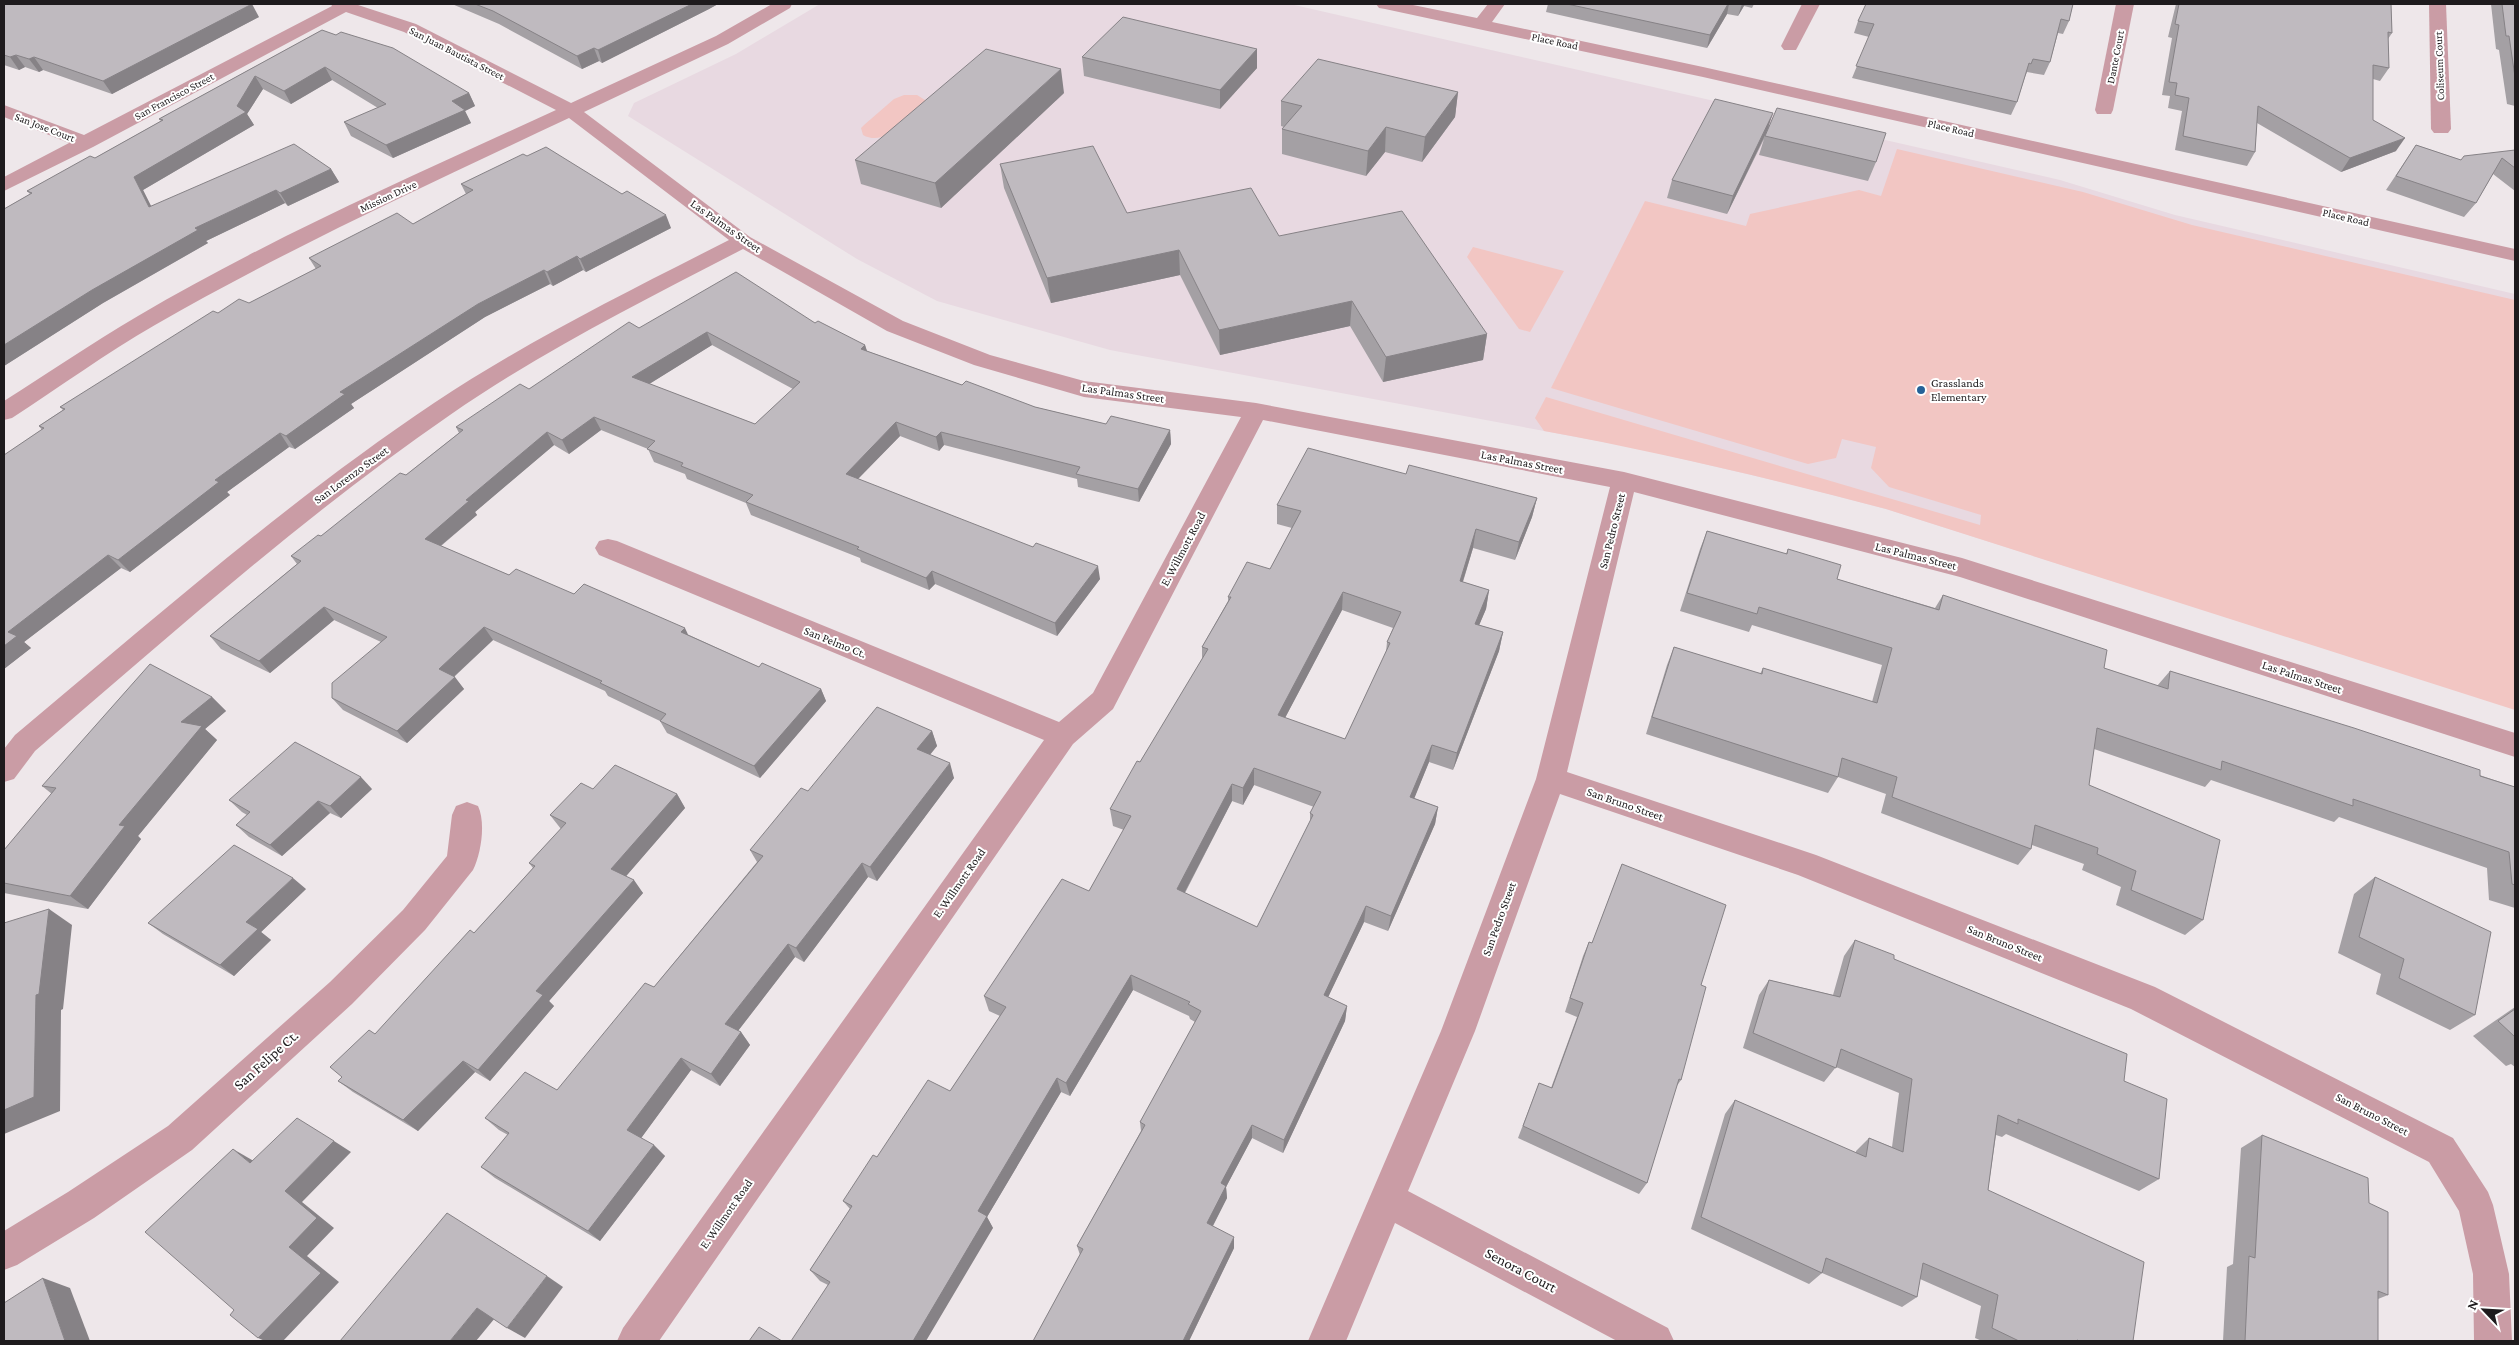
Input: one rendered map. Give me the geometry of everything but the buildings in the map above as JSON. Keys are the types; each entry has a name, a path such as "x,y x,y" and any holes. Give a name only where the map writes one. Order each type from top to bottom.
{"street":[{"name":"Mission Drive","path":"4,412 146,321 261,258 370,204 722,40 784,4"},
{"name":"Place Road","path":"1385,4 1713,74 2515,255"},
{"path":"1481,25 1497,4"},
{"path":"1790,46 1811,4"},
{"name":"Dante Court","path":"2104,110 2125,4"},
{"name":"Coliseum Court","path":"2437,4 2441,129"},
{"name":"San Juan Bautista Street","path":"342,5 410,28 571,111"},
{"name":"San Francisco Street","path":"4,186 342,5"},
{"name":"San Jose Court","path":"4,111 86,143"},
{"name":"Las Palmas Street","path":"571,111 742,240 895,326 982,360 1084,389 1256,411 1624,482 1962,568 2515,745"},
{"name":"San Lorenzo Street","path":"4,770 25,743 321,496 443,408 557,339 742,240"},
{"name":"E. Willmott Road","path":"636,1341 1063,736 1103,701 1256,411"},
{"name":"San Pedro Street","path":"1327,1341 1458,1031 1551,779 1624,482"},
{"name":"San Pelmo Ct.","path":"608,548 1063,736"},
{"name":"San Bruno Street","path":"1551,779 1805,864 2143,998 2441,1150 2475,1205 2491,1274 2493,1341"},
{"name":"San Felipe Ct.","path":"4,1252 81,1206 180,1138 340,993 414,920 462,861 467,815"},
{"name":"Senora Court","path":"1387,1199 1654,1341"}],"shaded area":[{"name":"Grasslands Elementary","path":"820,4 1290,4 2060,180 2175,215 2515,294 2515,709 1886,509 1790,484 1636,448 1110,350 937,301 857,259 628,116 634,103 736,54"},
{"path":"904,95 917,95 925,100 925,103 889,134 872,138 863,135 861,128 864,125 894,99"},
{"path":"1897,149 2083,192 2192,225 2515,300 2515,710 1886,509 1716,467 1544,431 1535,418 1546,397 1980,525 1981,515 1889,487 1871,468 1876,447 1842,439 1836,458 1808,464 1551,388 1645,201 1746,226 1750,214 1859,190 1881,196"},
{"path":"1473,247 1564,271 1530,332 1519,329 1467,257"}],"place":[{"name":"Grasslands Elementary","path":"1921,390"}]}
